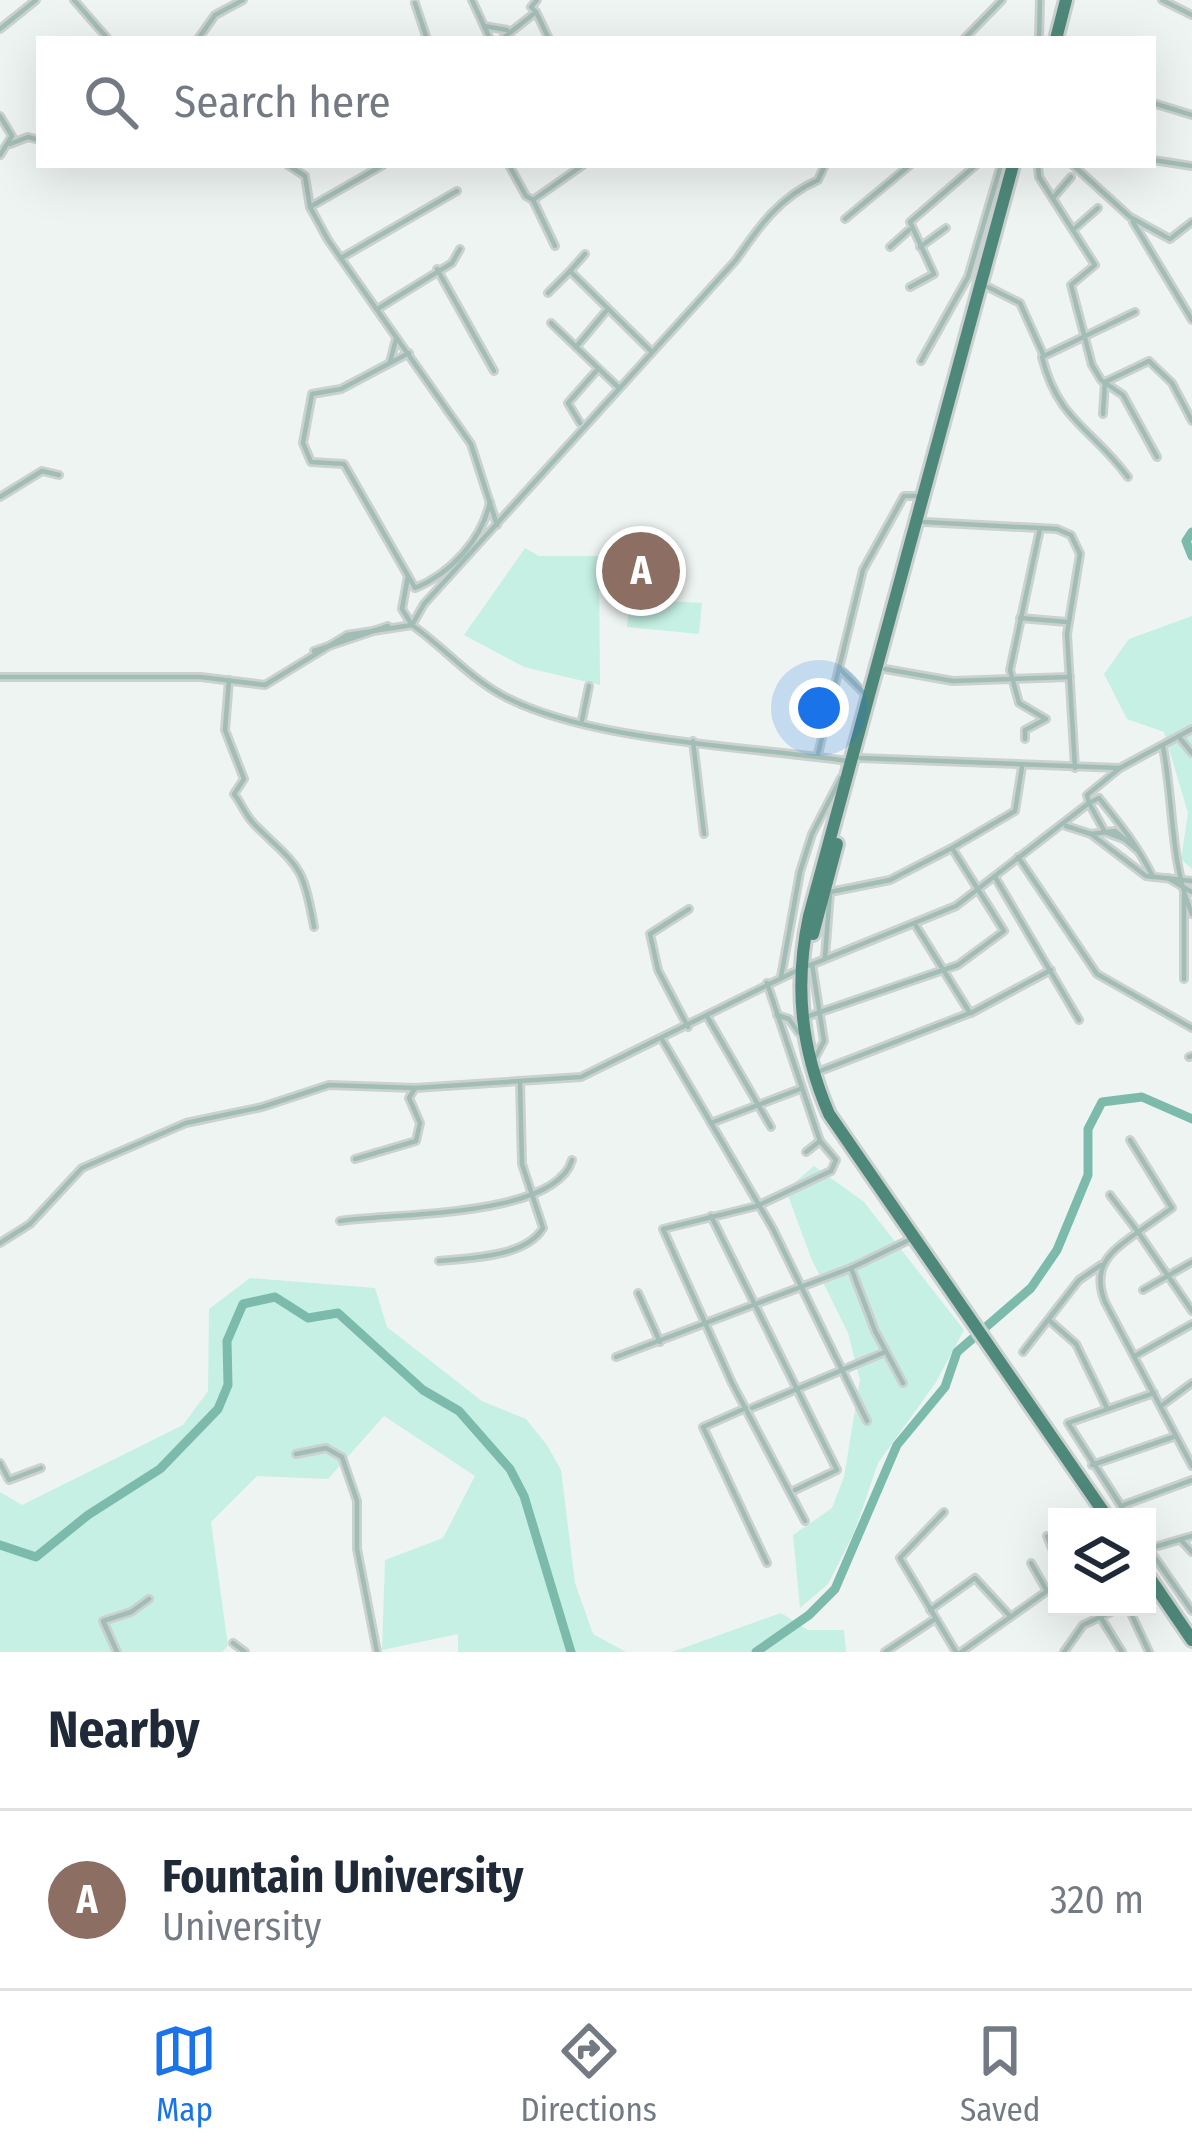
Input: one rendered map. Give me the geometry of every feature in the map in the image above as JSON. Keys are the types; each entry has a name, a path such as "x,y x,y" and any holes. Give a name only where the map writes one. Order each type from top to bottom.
{"highway":[{"path":"1048,36 1066,0"},
{"path":"1049,36 1061,20 1066,0"},
{"path":"853,760 885,669 1016,168"},
{"path":"1016,168 853,760 807,966 806,1017 824,1102 912,1238 1110,1508"},
{"path":"806,1017 811,1055 852,1137 957,1297"},
{"path":"1156,1567 1192,1628"},
{"path":"1156,1587 1192,1640"}],"street":[{"path":"0,29 36,0"},
{"path":"74,0 105,36"},
{"path":"200,36 215,15 243,0"},
{"path":"472,0 489,36"},
{"path":"537,0 531,7 548,36"},
{"path":"967,36 1002,0"},
{"path":"1040,0 1046,36"},
{"path":"1162,0 1192,15"},
{"path":"415,3 426,36"},
{"path":"484,26 504,35 536,12"},
{"path":"1156,104 1192,116"},
{"path":"0,116 10,128 10,144"},
{"path":"0,155 10,144 28,137 36,139"},
{"path":"1156,160 1192,166"},
{"path":"293,168 305,176 310,207 341,258 471,444 497,525"},
{"path":"310,207 378,168"},
{"path":"511,168 555,246"},
{"path":"533,200 579,168"},
{"path":"412,625 424,604 782,201 818,180 824,168"},
{"path":"845,219 906,168"},
{"path":"910,287 934,274 909,230 910,222 973,168"},
{"path":"921,361 968,277 1000,168"},
{"path":"1039,168 1095,265 1071,285 1083,336 1105,382 1123,395 1157,457"},
{"path":"1076,168 1143,231 1192,320"},
{"path":"1053,198 1071,177"},
{"path":"341,258 457,191"},
{"path":"1073,230 1098,208"},
{"path":"1143,231 1170,239 1191,224"},
{"path":"920,248 946,228"},
{"path":"890,247 909,230"},
{"path":"379,308 456,259 460,249"},
{"path":"548,293 585,254"},
{"path":"437,269 494,371"},
{"path":"570,271 651,351"},
{"path":"988,287 1020,303 1055,401 1084,434 1101,439 1128,477"},
{"path":"576,347 608,309"},
{"path":"1042,355 1135,312"},
{"path":"551,323 619,388"},
{"path":"390,362 396,335"},
{"path":"410,353 341,389 312,394 303,442 316,466 344,464 417,588 454,562 485,523 490,502"},
{"path":"1105,382 1154,361 1192,421"},
{"path":"580,423 568,403 598,369"},
{"path":"1103,414 1105,382"},
{"path":"0,497 42,471 59,476"},
{"path":"817,756 871,552 904,496 922,499"},
{"path":"924,522 1065,530 1078,547 1080,574 1067,622 1076,768"},
{"path":"1024,528 1037,543"},
{"path":"1025,740 1024,730 1046,719 1018,704 1010,678 1040,529"},
{"path":"408,576 401,606 412,625 502,695 582,720 693,741 853,760 1120,767"},
{"path":"1020,618 1067,622"},
{"path":"0,676 272,683 314,650 389,625 412,625"},
{"path":"840,669 857,680 867,705"},
{"path":"885,669 953,682 1070,677"},
{"path":"229,680 225,730 244,778 234,794 255,825 296,859 313,902 314,927"},
{"path":"582,720 589,686"},
{"path":"1126,840 1105,832 1087,796 1120,767 1192,729"},
{"path":"1179,737 1192,753"},
{"path":"693,741 704,835"},
{"path":"1162,746 1173,793 1172,842 1188,879 1184,979"},
{"path":"781,977 797,884 812,834 853,760"},
{"path":"797,884 824,888 890,880 952,848 975,829 1015,811 1022,767"},
{"path":"1088,768 1101,782"},
{"path":"0,1243 30,1224 82,1168 186,1123 262,1107 329,1084 415,1088 581,1077 689,1028 767,983 915,926 981,887 1099,798 1115,830 1138,851"},
{"path":"1111,820 1133,835 1153,878"},
{"path":"1064,825 1090,834 1153,878 1188,879"},
{"path":"1090,834 1115,830"},
{"path":"777,1015 806,1017 947,970 1004,934 981,887 952,848"},
{"path":"1018,857 1097,974 1192,1028"},
{"path":"995,877 1079,1019"},
{"path":"1168,878 1187,891 1192,914"},
{"path":"824,888 825,957"},
{"path":"689,909 650,934 658,970 689,1028"},
{"path":"915,926 970,1013"},
{"path":"788,1052 811,1055 970,1013 1051,970"},
{"path":"767,983 800,1089 820,1141 836,1166 757,1205 663,1229 805,1521"},
{"path":"707,1017 771,1127"},
{"path":"663,1041 757,1205 867,1421"},
{"path":"785,1092 793,1070 811,1055"},
{"path":"439,1261 499,1254 538,1237 543,1228 522,1164 520,1082"},
{"path":"356,1159 416,1141 421,1131 409,1098 415,1088"},
{"path":"709,1124 800,1089"},
{"path":"811,1117 824,1102"},
{"path":"1023,1352 1078,1280 1172,1203 1130,1140"},
{"path":"806,1152 820,1141"},
{"path":"340,1221 530,1199 566,1173 572,1160"},
{"path":"1110,1195 1173,1277 1192,1311"},
{"path":"711,1216 837,1470 792,1491"},
{"path":"616,1357 851,1268 912,1238"},
{"path":"1143,1290 1192,1262"},
{"path":"1101,1264 1101,1293 1192,1466"},
{"path":"851,1268 885,1352 903,1383"},
{"path":"638,1293 660,1342"},
{"path":"1050,1322 1076,1344 1107,1408"},
{"path":"1135,1356 1192,1324"},
{"path":"767,1563 703,1427 885,1352"},
{"path":"1161,1406 1192,1383"},
{"path":"1111,1508 1068,1423 1154,1394"},
{"path":"1092,1465 1176,1436"},
{"path":"1181,1444 1192,1438"},
{"path":"296,1454 326,1448 345,1462 357,1501 357,1549 377,1652"},
{"path":"0,1462 9,1480 41,1468"},
{"path":"1128,1508 1192,1480"},
{"path":"944,1512 900,1558 959,1652 1046,1591 1030,1563"},
{"path":"1156,1549 1192,1536"},
{"path":"1181,1540 1192,1552"},
{"path":"1156,1564 1192,1611"},
{"path":"930,1610 975,1578 1010,1615"},
{"path":"117,1652 103,1621 149,1599"},
{"path":"1064,1652 1083,1625 1105,1616"},
{"path":"1130,1616 1149,1652"},
{"path":"1101,1618 1122,1652"},
{"path":"885,1652 935,1619"},
{"path":"233,1643 245,1652"}],"green space":[{"path":"525,548 539,556 599,556 600,685 524,667 464,635"},
{"path":"630,599 702,603 699,634 627,627"},
{"path":"1192,616 1192,869 1181,859 1188,813 1164,732 1127,719 1104,674 1129,639"},
{"path":"814,1166 864,1202 964,1330 936,1382 878,1463 854,1533 828,1584 800,1608 793,1535 832,1508 844,1477 860,1380 848,1333 811,1258 786,1190"},
{"path":"250,1278 375,1288 387,1327 482,1401 526,1419 561,1470 575,1583 593,1634 626,1652 458,1652 458,1634 382,1650 385,1560 443,1538 475,1476 384,1416 328,1479 257,1476 211,1522 228,1646 222,1652 0,1652 0,1492 22,1505 183,1425 208,1391 209,1309"},
{"path":"781,1613 808,1630 844,1630 846,1652 672,1652"}],"waterway":[{"path":"1192,532 1186,541 1192,556"},
{"path":"756,1652 809,1615 835,1589 897,1445 945,1387 957,1352 1031,1288 1057,1250 1088,1175 1088,1129 1102,1102 1142,1097 1192,1119"},
{"path":"0,1545 36,1557 88,1515 160,1469 218,1409 228,1385 227,1341 243,1304 275,1297 308,1318 338,1313 423,1390 459,1411 510,1469 524,1496 571,1652"}],"place":[{"name":"Fountain University","path":"641,571"}]}
